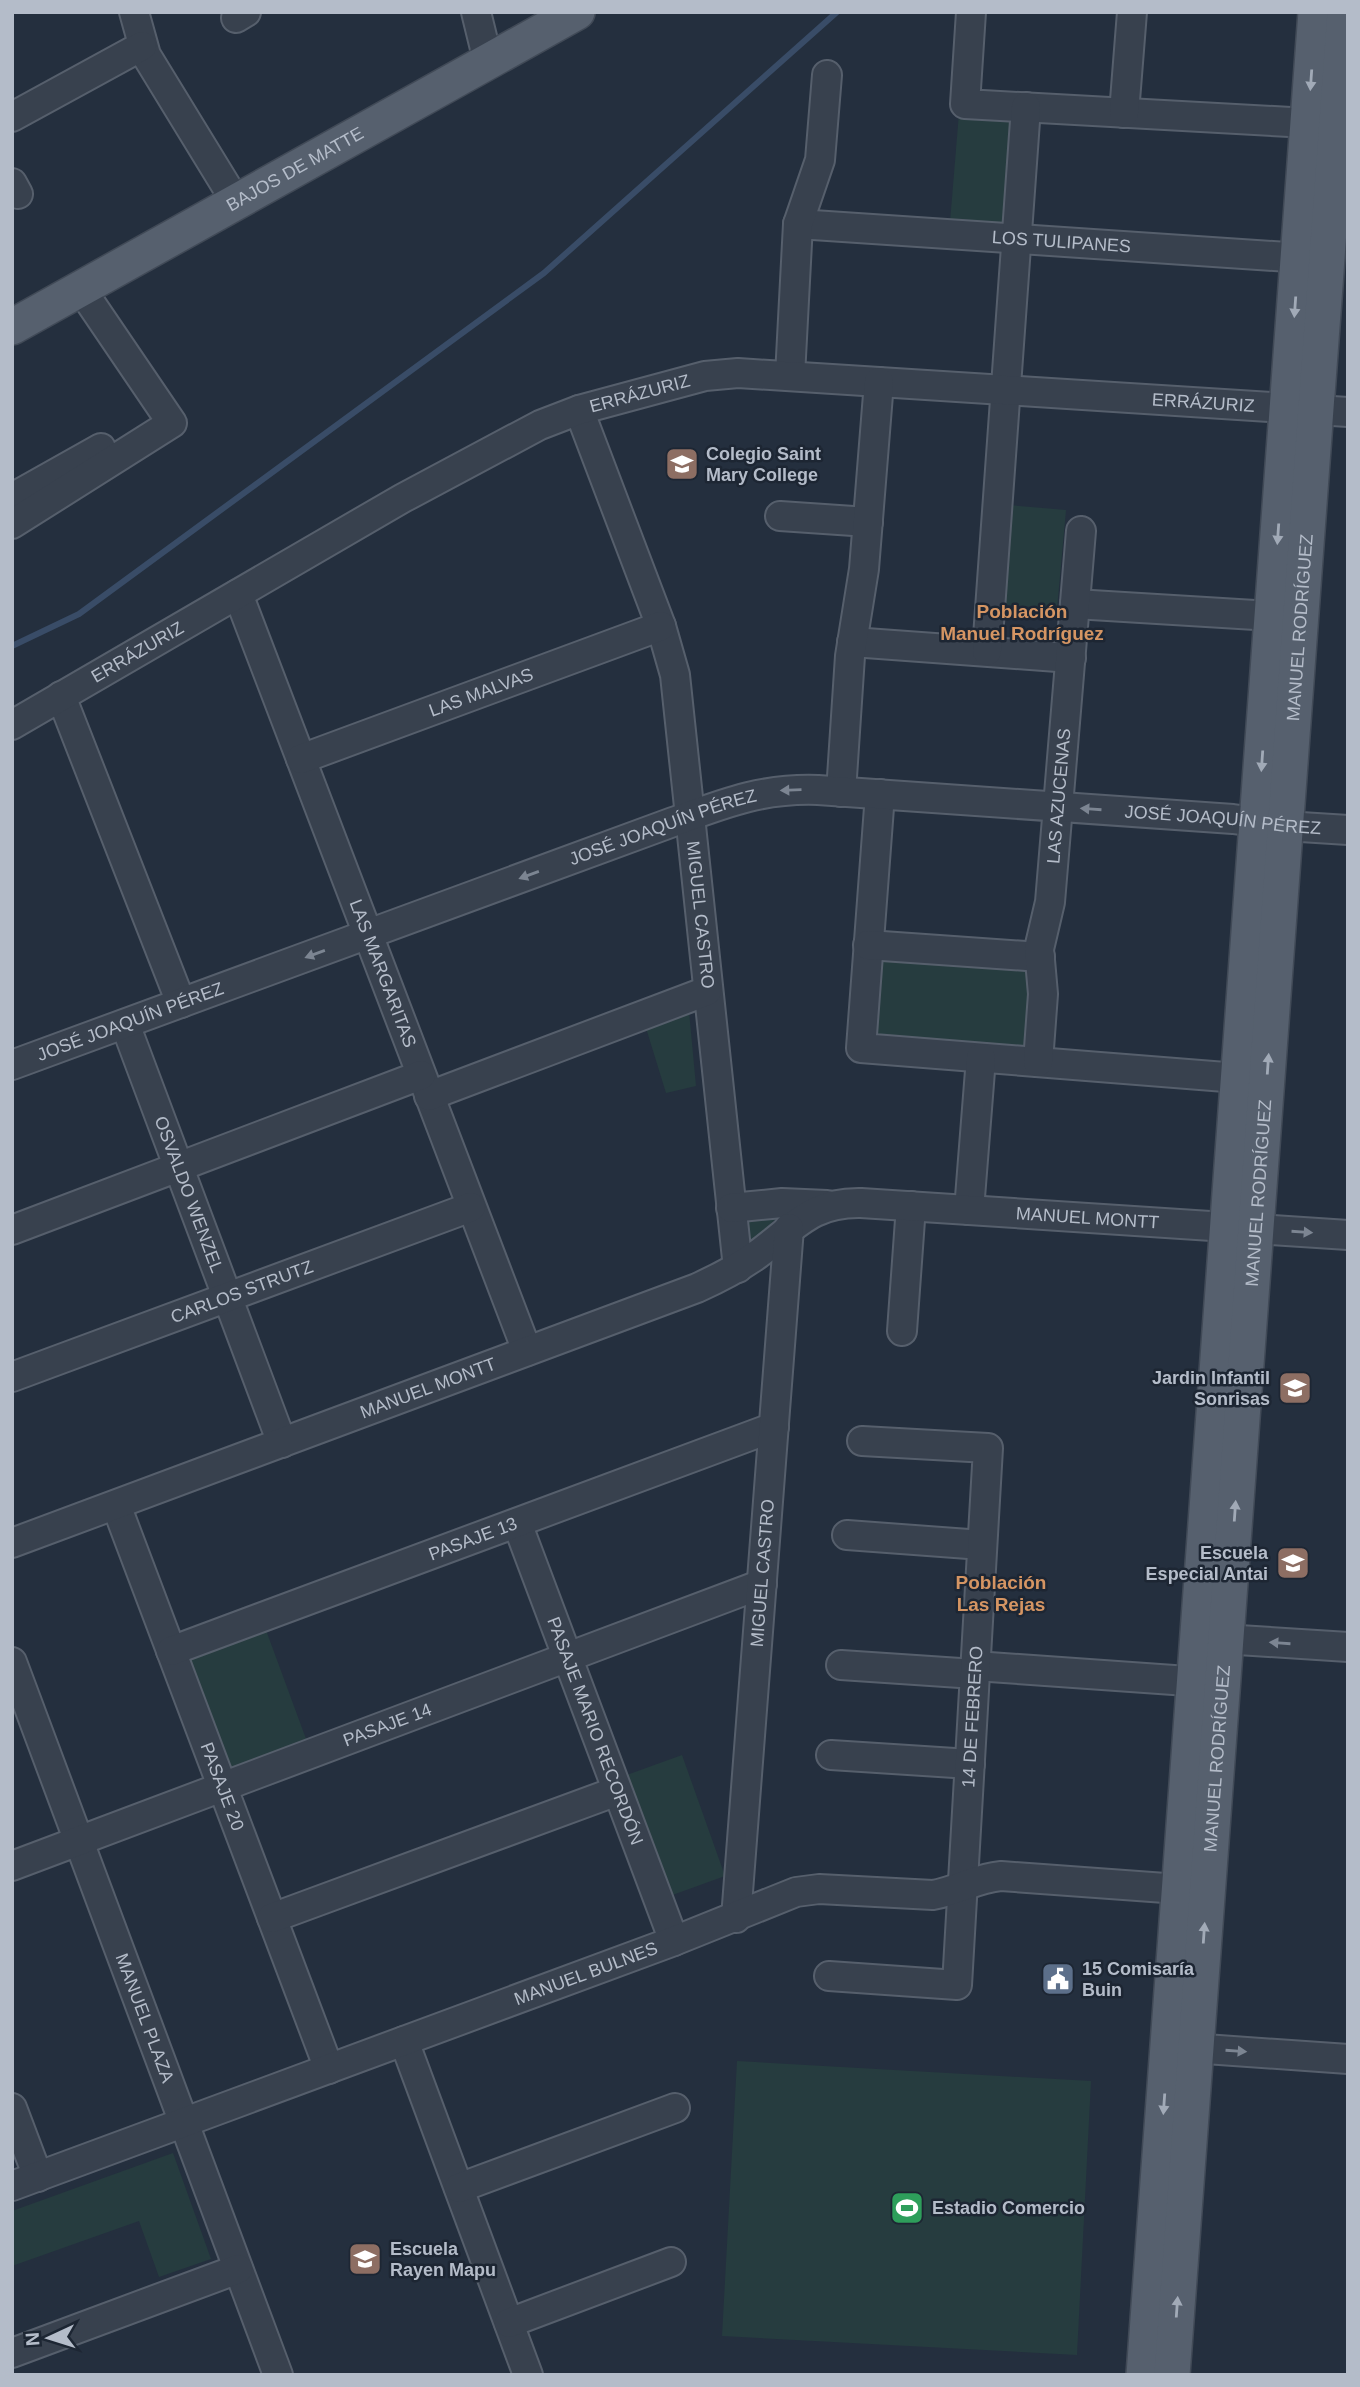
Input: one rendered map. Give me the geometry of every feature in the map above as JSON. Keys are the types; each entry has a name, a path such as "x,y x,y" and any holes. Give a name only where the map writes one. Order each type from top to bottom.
{"main road":[{"name":"BAJOS DE MATTE","path":"12,327 577,12"},
{"name":"MANUEL RODRÍGUEZ","path":"1242,1228 1238,1078 1271,823 1317,409 1308,123 1316,12"},
{"name":"MANUEL RODRÍGUEZ","path":"1312,259 1345,12"},
{"name":"MANUEL RODRÍGUEZ","path":"1172,2375 1182,2048 1271,823 1272,616 1317,409"},
{"name":"MANUEL RODRÍGUEZ","path":"1144,2375 1182,2048 1179,1889 1208,1683"}],"street":[{"path":"134,12 142,46 150,63 236,202"},
{"path":"476,12 488,61"},
{"path":"971,12 965,104 1308,123"},
{"path":"1124,113 1132,12"},
{"path":"12,117 142,46"},
{"path":"790,376 798,225 820,159 827,75"},
{"path":"987,651 1026,107"},
{"name":"LOS TULIPANES","path":"798,225 1312,259"},
{"path":"81,289 168,418"},
{"name":"ERRÁZURIZ","path":"12,725 403,498 540,425 579,410 705,376 738,373 1317,409"},
{"path":"841,792 852,642 862,580 879,382"},
{"name":"MIGUEL CASTRO","path":"579,410 661,626 675,675 737,1268"},
{"path":"12,498 168,418"},
{"path":"12,524 168,418"},
{"path":"780,516 867,522"},
{"name":"LAS AZUCENAS","path":"1038,1062 1043,994 1041,939 1050,902 1081,531"},
{"name":"LAS MARGARITAS","path":"238,594 527,1352"},
{"path":"1075,604 1272,616"},
{"name":"LAS MALVAS","path":"301,759 661,626"},
{"path":"852,642 1071,658"},
{"path":"61,696 181,1003"},
{"name":"JOSÉ JOAQUÍN PÉREZ","path":"13,1061 125,1024 690,816 767,791 792,789 880,794 1348,830"},
{"path":"880,794 861,1048 1238,1078"},
{"path":"868,945 1040,957"},
{"path":"12,1230 178,1167 707,991"},
{"name":"OSVALDO WENZEL","path":"125,1024 282,1443"},
{"path":"969,1210 981,1058"},
{"name":"MANUEL MONTT","path":"731,1208 782,1203 829,1205 845,1202 1348,1236"},
{"name":"MANUEL MONTT","path":"12,1543 697,1288 737,1268 807,1215 829,1205"},
{"path":"902,1331 911,1206"},
{"name":"CARLOS STRUTZ","path":"12,1377 471,1207"},
{"name":"MIGUEL CASTRO","path":"736,1917 789,1228"},
{"name":"PASAJE 13","path":"171,1651 774,1427"},
{"name":"14 DE FEBRERO","path":"829,1976 957,1985 988,1448 862,1441"},
{"name":"PASAJE 20","path":"116,1504 329,2068"},
{"name":"PASAJE MARIO RECORDÓN","path":"517,1522 674,1941"},
{"path":"847,1535 982,1545"},
{"name":"PASAJE 14","path":"12,1866 762,1584"},
{"path":"1212,1638 1348,1647"},
{"name":"MANUEL PLAZA","path":"12,1662 278,2375"},
{"path":"841,1665 1208,1683"},
{"path":"831,1755 970,1763"},
{"path":"272,1918 617,1791"},
{"name":"MANUEL BULNES","path":"25,2181 674,1941 804,1890 933,1895 980,1879 1001,1877 1179,1889"},
{"path":"404,2041 528,2375"},
{"path":"1182,2048 1348,2059"},
{"path":"12,2108 25,2181"},
{"path":"459,2188 675,2108"},
{"path":"509,2323 671,2262"},
{"path":"12,2353 238,2269"}],"green space":[{"path":"959,113 1018,117 1008,227 950,222"},
{"path":"1008,505 1066,510 1057,609 998,604"},
{"path":"875,951 1039,965 1032,1052 868,1038"},
{"path":"689,1011 696,1086 666,1093 646,1028"},
{"path":"781,1214 750,1243 744,1220"},
{"path":"263,1622 309,1747 231,1776 185,1651"},
{"path":"682,1755 725,1876 667,1897 624,1776"},
{"name":"Estadio Comercio","path":"737,2061 1091,2081 1077,2355 722,2336"},
{"path":"173,2153 211,2259 159,2277 139,2221 12,2266 12,2211"}],"waterway":[{"path":"12,646 79,614 544,273 837,12"}],"place":[{"name":"Colegio Saint Mary College","path":"682,464"},
{"name":"Jardin Infantil Sonrisas","path":"1295,1388"},
{"name":"Escuela Especial Antai","path":"1293,1563"},
{"name":"15 Comisaría Buin","path":"1058,1979"},
{"name":"Estadio Comercio","path":"907,2208"},
{"name":"Escuela Rayen Mapu","path":"365,2259"}],"district":[{"name":"Población Manuel Rodríguez","path":"1022,622"},
{"name":"Población Las Rejas","path":"1001,1593"}]}
